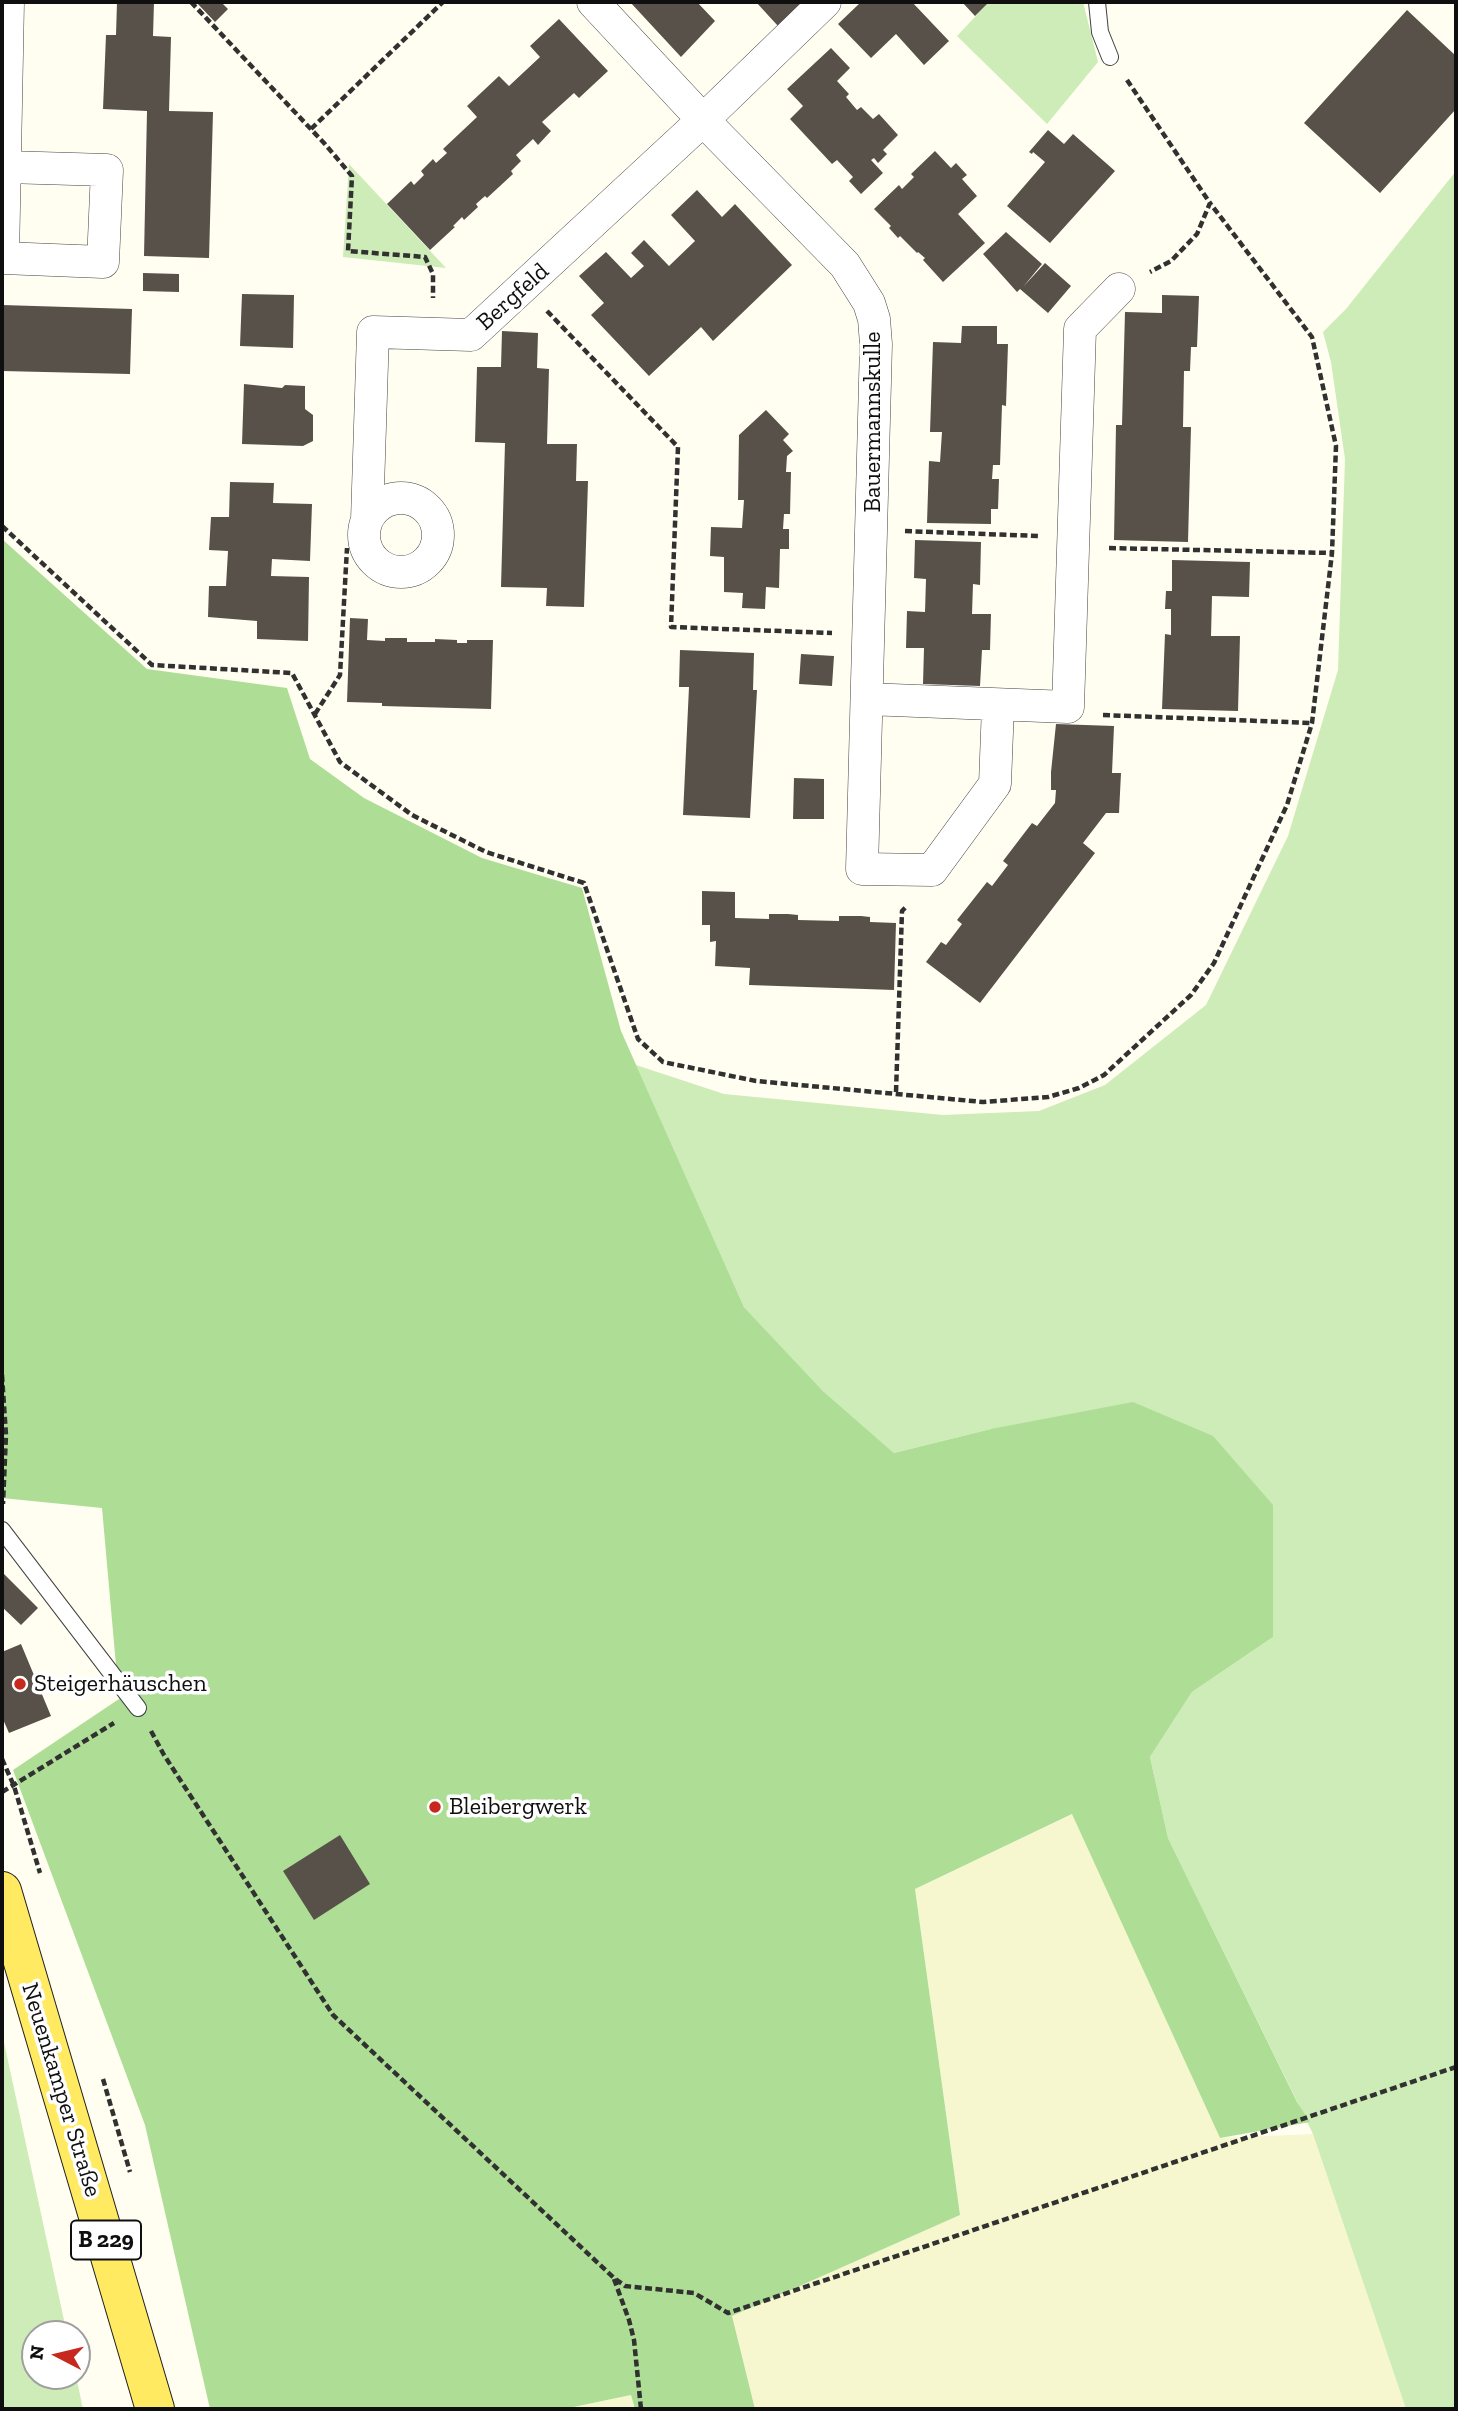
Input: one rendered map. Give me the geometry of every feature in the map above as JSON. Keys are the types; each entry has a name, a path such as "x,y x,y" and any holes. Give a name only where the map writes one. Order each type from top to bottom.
{"main road":[{"name":"Neuenkamper Straße","path":"2,1891 156,2409"}],"street":[{"path":"6,167 8,2"},
{"name":"Bauermannskulle","path":"593,2 845,265 869,303 874,319 876,344 862,869 932,870"},
{"name":"Bergfeld","path":"367,520 373,332 471,335 704,120 825,2"},
{"path":"866,699 1068,707 1080,329 1119,289"},
{"path":"932,870 995,783 998,706"}],"lane":[{"path":"1097,2 1100,32 1110,57"},
{"path":"2,1530 138,1708"}],"path":[{"path":"191,2 352,176 348,251 425,257 433,274 432,334"},
{"path":"311,129 443,2"},
{"path":"1110,57 1210,203 1197,234 1171,261 1119,289"},
{"path":"525,287 678,447 671,627 869,635"},
{"path":"872,530 1332,553"},
{"path":"314,715 340,675 344,603"},
{"path":"1068,707 1068,714 1312,723"},
{"path":"896,1092 902,911 932,870"},
{"path":"2,1375 6,1434 2,1530"},
{"path":"2,1792 138,1708 164,1755 333,2015 614,2278 625,2286 694,2293 727,2313 1456,2067"},
{"path":"614,2278 634,2340 641,2409"}],"green space":[{"path":"989,2 1083,2 1098,62 1047,124 957,36"},
{"path":"349,164 446,268 343,257"},
{"path":"1456,171 1456,2409 1406,2409 1313,2134 1168,1838 1150,1757 1192,1692 1273,1637 991,1429 894,1453 823,1391 744,1307 636,1065 724,1094 943,1115 1039,1111 1105,1085 1206,1005 1288,836 1338,670 1345,459 1331,362 1323,332 1346,309"},
{"path":"2,539 147,669 287,688 310,759 364,798 482,858 582,888 621,1031 744,1307 823,1391 894,1453 991,1429 1133,1402 1213,1436 1273,1505 1273,1637 1192,1692 1150,1757 1168,1838 1297,2102 1310,2122 1220,2138 1072,1814 915,1889 960,2215 732,2316 755,2409 635,2409 631,2395 564,2409 210,2409 145,2125 13,1770 119,1699 102,1508 2,1498"},
{"path":"1073,1814 1220,2138 1313,2134 1406,2409 755,2409 732,2316 960,2215 915,1889"},
{"path":"2,2033 64,2320 21,2320 21,2390 79,2390 83,2409 2,2409"},
{"path":"631,2395 635,2409 564,2409"}],"building":[{"path":"117,2 154,2 153,36 171,37 169,111 213,112 209,258 144,256 147,111 103,109 106,35 116,35"},
{"path":"196,2 221,2 228,9 215,22"},
{"path":"630,2 697,2 715,21 681,57"},
{"path":"756,2 804,2 778,26"},
{"path":"861,2 912,2 949,41 924,65 896,34 871,58 838,24"},
{"path":"962,2 989,2 975,16"},
{"path":"1407,10 1456,56 1456,109 1380,193 1304,123"},
{"path":"559,19 608,71 579,98 574,93 542,122 551,131 538,145 533,139 516,155 521,161 511,171 513,174 487,198 485,196 476,204 478,207 464,220 462,217 430,250 387,204 411,181 414,185 424,175 421,171 433,159 436,163 447,153 443,149 477,117 467,106 499,76 509,86 540,57 530,46"},
{"path":"831,48 850,68 837,81 849,94 846,97 857,110 861,107 873,119 879,114 898,135 883,150 887,154 878,163 874,158 871,160 883,173 861,194 849,181 853,177 837,160 832,164 790,119 803,106 787,89"},
{"path":"1048,130 1064,144 1073,134 1115,171 1050,243 1007,206 1045,162 1033,152 1029,152"},
{"path":"935,151 951,168 956,163 967,175 962,179 977,196 958,214 985,243 943,282 923,260 925,258 900,236 898,238 889,228 891,226 874,209 899,185 902,189 914,177 911,174"},
{"path":"697,190 722,217 735,204 792,265 713,341 701,327 649,376 591,315 604,303 579,276 606,252 631,278 644,266 631,253 644,240 669,266 695,241 671,215"},
{"path":"1006,232 1042,264 1023,287 1045,263 1071,286 1048,313 1020,289 1017,292 983,254"},
{"path":"143,273 179,274 179,292 143,291"},
{"path":"242,294 294,295 293,348 240,346"},
{"path":"1162,295 1199,296 1197,347 1191,347 1190,371 1184,371 1183,427 1191,427 1188,542 1114,540 1116,425 1122,425 1125,312 1162,313"},
{"path":"2,305 132,309 130,374 2,371"},
{"path":"962,326 997,326 997,344 1008,344 1000,465 993,465 992,479 999,479 998,509 991,509 991,524 927,523 929,461 940,462 942,432 930,432 933,342 961,343"},
{"path":"502,331 538,333 537,368 549,369 547,444 577,444 576,481 588,481 584,607 546,606 547,588 501,587 505,443 475,442 477,367 501,367"},
{"path":"244,384 282,388 285,385 305,386 305,409 313,415 313,441 303,446 242,444"},
{"path":"766,410 789,434 783,440 793,451 787,456 786,472 791,472 790,514 784,514 783,529 789,529 789,549 780,549 779,588 766,587 765,609 742,608 743,593 724,592 724,557 710,556 711,527 742,528 744,500 738,500 739,435"},
{"path":"230,482 274,483 273,503 312,504 310,561 272,559 271,576 309,577 308,641 257,639 257,621 208,617 209,586 226,586 228,551 209,550 211,517 229,517"},
{"path":"915,540 981,542 980,585 973,584 972,614 991,614 990,650 982,650 980,686 923,684 924,648 906,648 907,611 925,612 926,579 914,578"},
{"path":"1172,560 1250,562 1249,597 1212,596 1211,636 1240,636 1238,711 1162,709 1165,634 1171,635 1171,609 1165,609 1166,591 1172,591"},
{"path":"350,618 368,619 367,640 407,638 407,642 435,642 435,639 467,643 467,640 493,640 491,709 382,706 382,703 347,702"},
{"path":"680,650 754,653 753,690 757,690 750,818 683,815 689,687 679,687"},
{"path":"801,654 834,656 832,686 799,684"},
{"path":"1056,724 1114,726 1112,773 1121,773 1119,813 1106,813 1083,843 1095,853 980,1003 926,962 941,942 946,945 962,924 957,920 987,882 992,886 1008,865 1003,861 1032,823 1037,826 1055,803 1056,790 1051,790 1051,772"},
{"path":"794,778 824,779 824,819 793,819"},
{"path":"702,891 735,892 735,918 769,919 769,914 788,914 798,915 798,920 839,921 839,916 861,916 870,917 870,922 896,923 894,990 749,985 750,968 715,966 716,941 710,942 710,925 702,925"},
{"path":"2,1572 38,1608 21,1625 2,1607"},
{"name":"Steigerhäuschen","path":"21,1644 51,1716 9,1733 2,1717 2,1652"},
{"path":"340,1835 370,1884 314,1920 283,1871"}],"place":[{"name":"Steigerhäuschen","path":"20,1684"},
{"name":"Bleibergwerk","path":"435,1807"}]}
